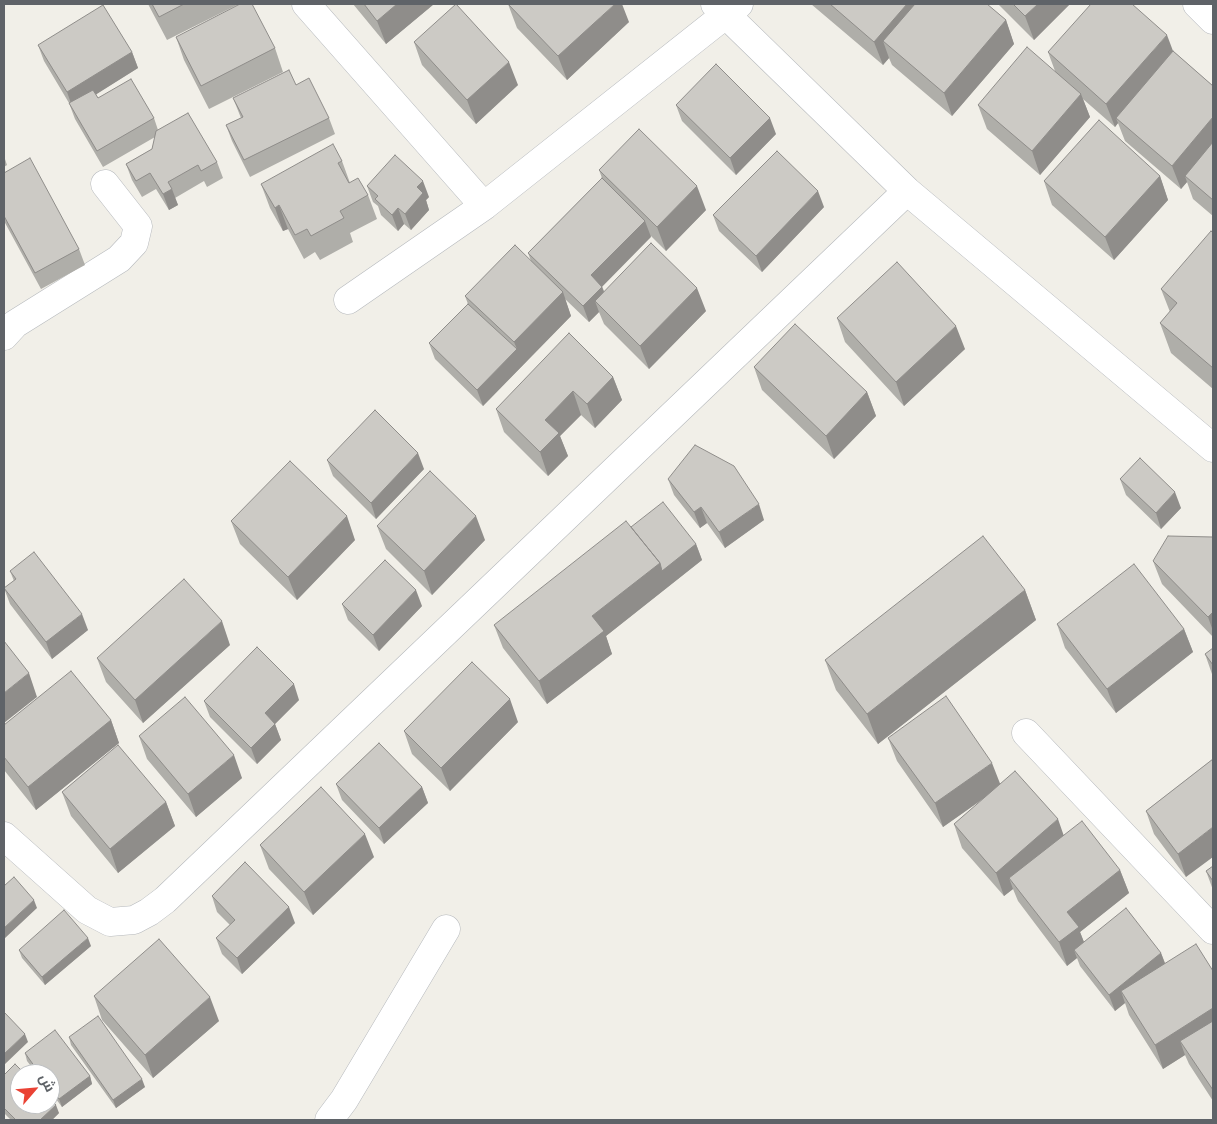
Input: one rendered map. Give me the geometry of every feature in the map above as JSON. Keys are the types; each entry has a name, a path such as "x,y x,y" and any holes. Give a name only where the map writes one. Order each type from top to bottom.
{"street":[{"path":"306,4 484,206"},
{"path":"1197,4 1213,20"},
{"path":"348,300 484,206 727,7 907,191 1213,448"},
{"path":"4,336 15,324 119,259 134,243 138,226 105,184"},
{"path":"4,836 87,910 102,918 110,922 134,920 150,912 907,191"},
{"path":"1026,733 1213,930"},
{"path":"329,1120 344,1100 446,929"}],"building":[{"path":"152,4 184,4 159,17"},
{"path":"240,4 252,4 275,48 201,86 176,37"},
{"path":"364,4 397,4 377,21"},
{"path":"456,4 509,62 467,100 414,42"},
{"path":"508,4 615,4 558,56"},
{"path":"830,4 907,4 874,42"},
{"path":"915,4 987,4 1006,20 944,93 883,41"},
{"path":"1013,4 1038,4 1025,16"},
{"path":"1091,4 1132,4 1167,35 1106,104 1048,52"},
{"path":"103,5 132,52 67,92 38,45"},
{"path":"1027,47 1081,94 1032,151 978,105"},
{"path":"1173,51 1213,86 1213,117 1172,166 1116,118"},
{"path":"716,64 770,118 730,158 676,105"},
{"path":"289,70 296,85 309,78 329,118 244,160 226,125 243,117 233,98"},
{"path":"131,79 154,118 97,151 69,103 93,90 98,98"},
{"path":"188,113 217,162 201,171 198,165 168,182 172,189 163,194 150,173 136,181 126,164 152,149 156,131"},
{"path":"1099,120 1160,176 1105,237 1044,181"},
{"path":"639,129 697,186 657,227 599,170"},
{"path":"1213,142 1213,200 1185,176"},
{"path":"333,144 342,161 338,163 349,183 358,178 368,195 340,211 344,218 311,236 307,229 295,235 279,205 275,208 261,184"},
{"path":"777,151 818,191 756,256 713,215"},
{"path":"395,155 423,181 417,187 423,193 405,214 398,208 392,215 375,199 378,196 367,186"},
{"path":"30,158 79,249 35,273 4,216 4,173"},
{"path":"602,178 645,221 591,275 602,287 583,306 528,253"},
{"path":"1211,231 1213,233 1213,368 1160,323 1177,303 1161,289"},
{"path":"651,243 697,288 640,346 595,301"},
{"path":"515,245 563,292 514,342 465,296"},
{"path":"897,262 956,326 896,382 837,318"},
{"path":"468,304 517,349 477,390 429,343"},
{"path":"795,324 867,392 826,436 754,367"},
{"path":"569,333 613,377 587,404 573,391 545,420 559,433 540,452 496,409"},
{"path":"375,410 418,453 371,503 327,460"},
{"path":"695,445 734,466 759,504 719,532 701,507 694,512 668,479"},
{"path":"1140,458 1175,492 1156,513 1120,479"},
{"path":"290,461 347,516 288,577 231,521"},
{"path":"430,471 476,516 424,571 377,526"},
{"path":"663,502 696,544 662,571 660,563 631,527"},
{"path":"626,521 660,563 592,616 604,631 539,681 494,625"},
{"path":"983,536 1025,590 867,714 825,660"},
{"path":"1168,536 1213,537 1213,612 1208,617 1153,561"},
{"path":"34,552 82,614 46,642 4,588 16,579 10,571"},
{"path":"385,560 416,590 373,635 342,604"},
{"path":"1134,564 1184,629 1107,689 1057,624"},
{"path":"184,579 222,621 135,700 97,658"},
{"path":"4,641 29,673 4,693"},
{"path":"257,647 294,684 265,713 275,724 251,748 204,701"},
{"path":"1213,648 1213,665 1205,654"},
{"path":"472,662 510,699 441,768 404,731"},
{"path":"71,671 111,720 28,787 4,757 4,725"},
{"path":"946,696 992,763 935,803 888,738"},
{"path":"185,697 234,755 188,794 139,736"},
{"path":"379,743 422,787 379,828 336,784"},
{"path":"118,745 166,802 110,849 62,792"},
{"path":"1213,759 1213,827 1178,854 1146,811"},
{"path":"1015,771 1058,819 996,873 954,824"},
{"path":"321,787 365,834 304,892 260,845"},
{"path":"1082,821 1120,870 1067,912 1079,927 1059,942 1009,878"},
{"path":"245,862 289,907 237,958 216,938 235,920 212,896"},
{"path":"1213,866 1213,881 1206,871"},
{"path":"14,877 34,900 4,928 4,886"},
{"path":"1126,908 1161,953 1109,995 1074,950"},
{"path":"64,910 88,938 42,977 19,950"},
{"path":"159,939 210,997 145,1055 94,996"},
{"path":"1196,944 1213,971 1213,1008 1155,1045 1121,991"},
{"path":"4,1012 25,1034 4,1054"},
{"path":"98,1016 142,1079 113,1100 69,1037"},
{"path":"1213,1021 1213,1090 1180,1041"},
{"path":"55,1030 90,1076 60,1098 60,1064 33,1064 25,1053"},
{"path":"10,1069 10,1114 4,1108 4,1075"},
{"path":"10,1114 46,1114 40,1120 16,1120"}]}
